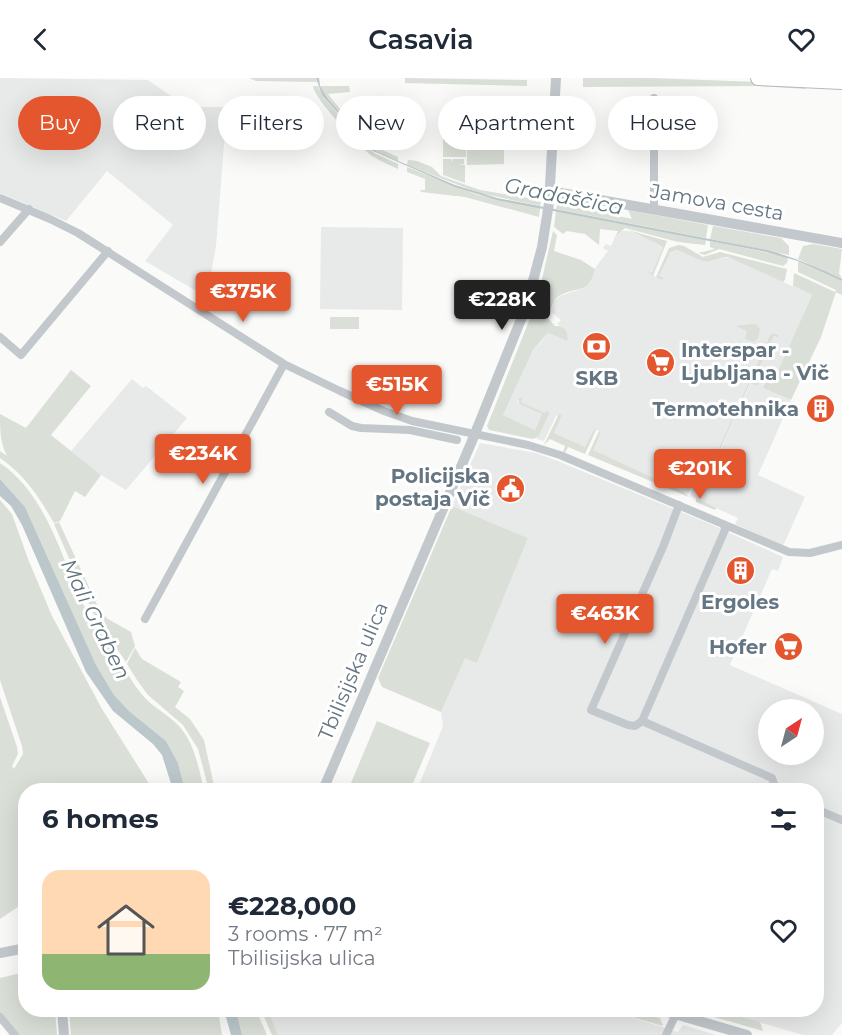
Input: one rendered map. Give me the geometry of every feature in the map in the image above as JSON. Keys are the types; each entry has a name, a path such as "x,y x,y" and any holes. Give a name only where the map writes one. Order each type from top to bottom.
{"main road":[{"path":"758,78 835,80"}],"street":[{"name":"Tbilisijska ulica","path":"326,783 475,434 526,307 539,260 548,209 556,78"},
{"path":"654,150 654,209"},
{"name":"Jamova cesta","path":"550,191 842,243"},
{"path":"0,198 29,209 108,251 284,364 412,425 457,440"},
{"path":"0,242 29,209"},
{"path":"0,338 21,355 108,251"},
{"path":"145,618 284,364"},
{"path":"329,412 352,426 361,428 412,425 475,434 528,445 560,455 780,549 797,554 842,545"},
{"path":"679,505 663,547 591,710 628,725 635,726 642,721 725,530 724,525"},
{"path":"642,721 772,778 774,783"},
{"path":"824,812 842,820"},
{"path":"0,953 18,949"},
{"path":"0,1017 15,1035"},
{"path":"63,1017 64,1035"},
{"path":"666,1035 675,1017"},
{"path":"686,1017 747,1035"}],"shaded area":[{"path":"0,78 148,80 171,96 113,96 113,150 206,150 206,107 218,107 218,150 224,150 216,246 211,274 203,295 145,261 173,225 107,171 66,221 0,193"},
{"path":"249,78 316,78 317,82 256,81"},
{"path":"316,78 319,78 320,86 336,111 324,96"},
{"path":"405,78 527,80 527,86 405,83"},
{"path":"583,78 651,78 806,84 806,89 760,86 583,87"},
{"path":"313,86 318,86 323,96 318,96"},
{"path":"320,86 349,86 350,92 328,94 336,104 336,109"},
{"path":"324,97 336,112 336,120 324,105"},
{"path":"366,150 370,150 398,164 398,169 372,156"},
{"name":"Gradaščica","path":"371,150 455,185 497,198 767,250 814,266 842,281 798,261 766,252 497,200 455,187"},
{"path":"374,150 382,150 398,157 398,161"},
{"path":"443,150 466,150 466,157 443,157"},
{"path":"467,150 504,150 504,164 467,165"},
{"path":"443,159 451,159 452,162 453,159 464,159 464,164 458,165 465,165 465,183 443,175"},
{"path":"408,160 432,167 441,176 480,190 534,199 541,202 540,206 479,193 407,165"},
{"path":"407,167 478,195 540,208 539,217 465,197 421,192 420,190 425,190 425,179 407,172"},
{"path":"563,199 581,202 586,209 632,219 628,210 708,225 706,238 556,209 558,202"},
{"path":"556,211 706,240 705,245 678,242 625,228 615,237 618,231 600,229 599,245 585,234 567,231 563,234 554,227"},
{"path":"713,226 781,238 789,246 789,255 710,239"},
{"path":"321,227 403,228 402,310 320,309"},
{"path":"628,230 667,241 653,276 647,271 652,273 663,248"},
{"path":"553,231 557,235 554,251 581,260 595,269 585,287 565,293 554,301 547,317 555,326 566,330 567,341 548,333 533,350 503,415 535,430 542,414 520,404 518,399 523,397 521,402 545,413 548,409 549,414 538,437 533,439 489,430 487,426 537,301"},
{"path":"622,231 651,240 663,249 652,273 648,272 661,280 659,276 668,255 676,250 711,261 718,257 731,258 812,295 772,384 766,381 763,388 791,400 758,475 805,497 783,546 735,524 738,518 698,500 751,382 757,386 756,376 774,336 779,338 774,333 770,335 696,499 690,496 701,472 699,468 694,468 699,470 688,494 592,450 601,432 594,429 585,447 554,433 562,415 556,416 544,441 537,439 549,411 548,409 545,413 521,402 523,397 517,401 542,414 535,430 503,415 533,350 548,333 567,341 565,330 557,324 561,320 551,312 554,301 560,296 584,288 608,251 603,248 606,244 611,246 615,237"},
{"path":"710,241 788,257 787,263 783,266 719,249 705,255 698,253 715,249 710,247"},
{"path":"813,244 842,249 839,273 842,279 798,259 803,246"},
{"path":"678,245 703,257 720,252 787,269 785,280 783,282 728,257 704,261 676,250 670,253 659,276 664,278 661,280 656,277 669,248"},
{"path":"798,261 842,281 842,295 836,292 821,337 791,400 763,388 766,382 772,384 812,295 793,286 794,273 835,292 836,290 798,272"},
{"path":"330,317 359,317 359,329 330,329"},
{"path":"757,325 760,329 758,338 754,342 745,339 747,331 736,326"},
{"path":"773,333 779,338 774,336 756,375 761,378 758,386 750,383 698,499 716,508 715,510 696,502 696,499 770,335"},
{"path":"71,370 91,386 51,435 101,475 85,497 75,491 60,521 54,523 31,487 0,458 0,451 7,456 0,431 0,414 26,428"},
{"path":"132,379 143,388 146,386 187,418 126,490 101,475 71,451"},
{"path":"559,414 562,415 554,433 585,447 594,429 596,430 585,454 568,447 565,453 563,452 565,446 550,439 544,445"},
{"path":"599,431 601,432 593,450 684,492 689,497 588,455"},
{"path":"480,443 536,453 560,462 708,523 783,557 778,571 772,569 730,665 808,699 758,699 758,765 824,765 824,706 842,714 842,1023 832,1035 803,1035 741,1017 824,1017 824,783 420,783 443,726 441,712 465,657 477,663 528,538 452,506"},
{"path":"0,463 18,478 32,495 54,535 91,619 145,698 176,723 185,734 196,757 202,783 183,783 178,763 166,741 129,711 114,695 96,665 25,507 0,479"},
{"name":"Mali Graben","path":"0,479 25,507 96,665 114,695 129,711 166,741 178,763 183,783 171,783 162,755 153,744 113,711 86,672 22,525 11,506 0,496"},
{"path":"0,500 12,514 52,616 102,709 149,783 18,783 18,907 0,919 0,697 17,747 18,754 12,766 14,769 23,754 0,680"},
{"path":"452,506 528,538 477,663 465,658 441,712 382,687 378,678"},
{"path":"59,522 100,611 108,619 131,632 135,646 126,662 95,617 54,524"},
{"path":"135,648 142,659 181,682 178,687 184,691 175,707 190,719 204,740 213,783 207,783 198,749 183,725 148,695 127,664"},
{"path":"377,721 430,743 413,783 351,783"},
{"path":"18,974 18,1017 56,1017 57,1035 17,1035 0,1014 0,978"},
{"path":"70,1017 219,1017 222,1035 71,1035"},
{"path":"226,1017 238,1017 242,1035 231,1035"},
{"path":"238,1017 259,1017 267,1035 242,1035"},
{"path":"264,1017 271,1017 278,1035 272,1035"},
{"path":"271,1017 630,1017 678,1032 683,1025 716,1035 278,1035"},
{"path":"632,1017 660,1018 663,1026"},
{"path":"714,1017 742,1017 760,1022 763,1031"}],"place":[{"name":"SKB","path":"597,347"},
{"name":"Interspar - Ljubljana - Vič","path":"660,362"},
{"name":"Termotehnika","path":"820,409"},
{"name":"Policijska postaja Vič","path":"511,488"},
{"name":"Ergoles","path":"740,571"},
{"name":"Hofer","path":"788,647"}]}
